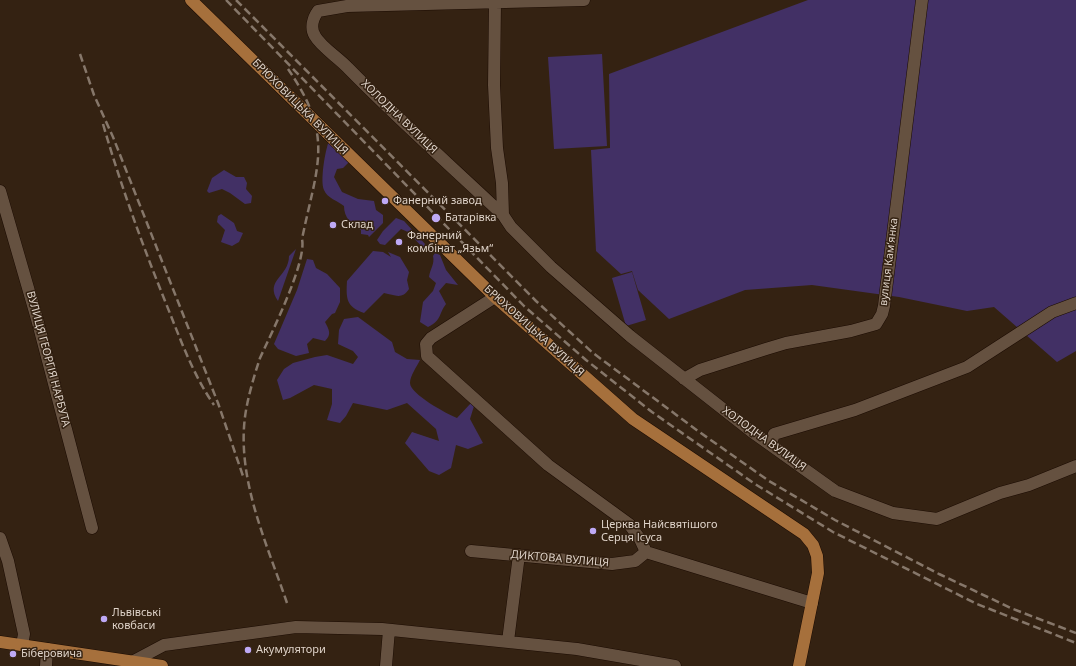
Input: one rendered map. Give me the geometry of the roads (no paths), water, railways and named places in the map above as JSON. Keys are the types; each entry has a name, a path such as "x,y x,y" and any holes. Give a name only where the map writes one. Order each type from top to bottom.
{"main road":[{"name":"БРЮХОВИЦЬКА ВУЛИЦЯ","path":"191,0 495,297 633,419 804,534 812,545 817,556 818,573 799,666"},
{"path":"0,642 162,666"}],"street":[{"path":"503,215 502,183 497,148 494,85 495,3 584,0"},
{"name":"вулиця Камʼянка","path":"684,379 716,364 786,343 851,331 876,324 882,314 884,306 922,0"},
{"name":"ХОЛОДНА ВУЛИЦЯ","path":"495,3 347,6 318,11 314,17 313,30 318,41 337,56 367,87 503,215 511,227 551,267 630,336 684,379 751,431 771,443 835,491 893,512 937,520 1000,493 1029,485 1076,466"},
{"name":"ВУЛИЦЯ ГЕОРГІЯ НАРБУТА","path":"0,191 37,319 92,528"},
{"path":"495,297 431,338 426,344 427,356 548,465 629,524 640,539 646,552 812,603"},
{"path":"771,443 774,434 855,410 967,367 1052,312 1076,303"},
{"path":"0,538 8,561 24,634 22,645"},
{"name":"ДИКТОВА ВУЛИЦЯ","path":"472,551 612,564 634,561 646,552"},
{"path":"508,642 519,555"},
{"path":"132,662 164,645 296,627 389,630 577,648 675,666"},
{"path":"386,666 389,630"},
{"path":"46,666 47,649"}],"railway":[{"path":"226,0 524,306 586,360 652,412 755,484 833,532 977,604 1076,643"},
{"path":"236,0 536,301 593,353 698,431 769,481 835,520 939,574 1013,609 1076,633"},
{"path":"80,54 94,95 113,137 218,403 243,476"},
{"path":"287,603 261,531 254,506 244,455 244,430 248,399 260,358 287,298 299,264 302,250 302,239 317,171 317,133 312,114 303,93 288,69"},
{"path":"103,124 124,191 156,279 181,342 199,380 214,405"}],"place":[{"name":"Фанерний завод","path":"385,201"},
{"name":"Батарівка","path":"436,218"},
{"name":"Склад","path":"333,225"},
{"name":"Фанерний комбінат „Язьм“","path":"399,242"},
{"name":"Церква Найсвятішого Серця Ісуса","path":"593,531"},
{"name":"Львівські ковбаси","path":"104,619"},
{"name":"Акумулятори","path":"248,650"},
{"name":"Біберовича","path":"13,654"}]}
